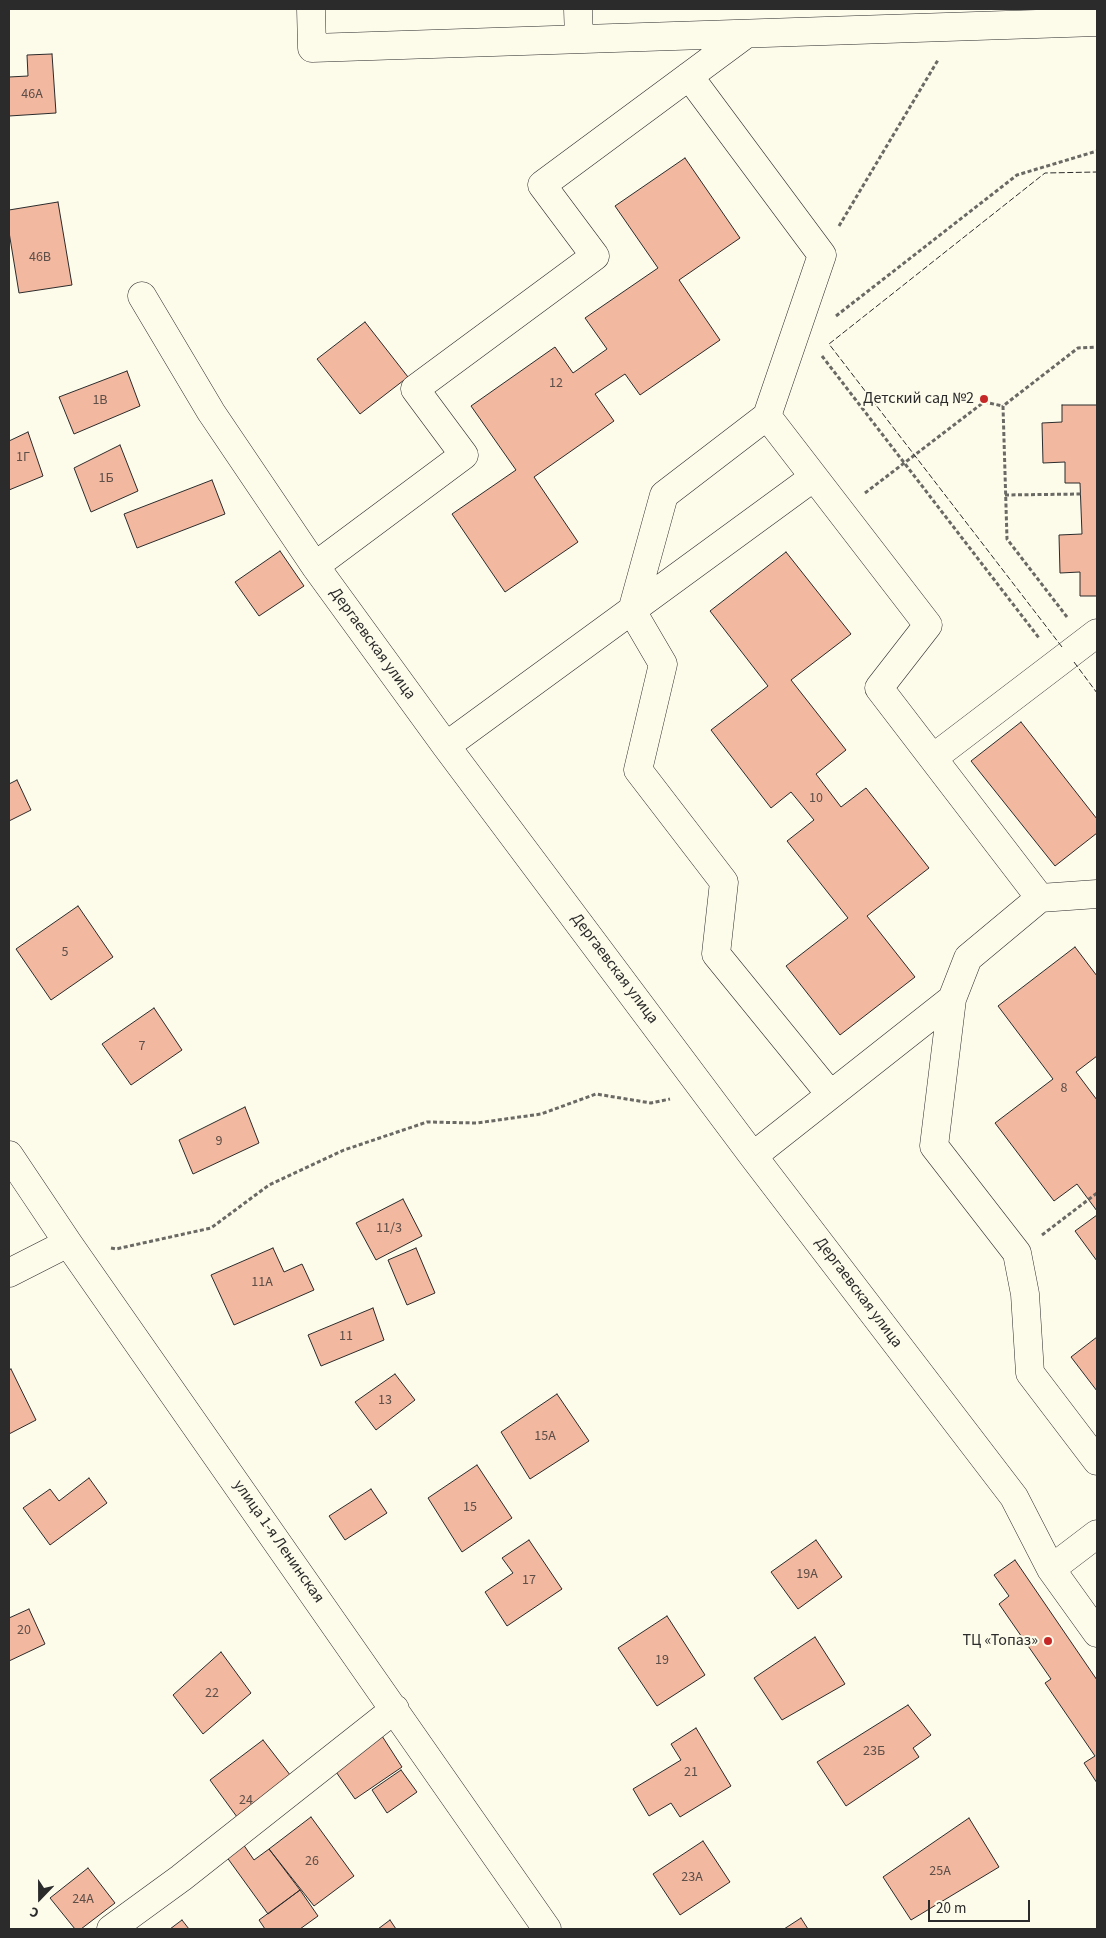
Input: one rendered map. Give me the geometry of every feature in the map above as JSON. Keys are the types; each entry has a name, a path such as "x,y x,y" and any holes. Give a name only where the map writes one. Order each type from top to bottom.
{"street":[{"path":"311,9 312,48 746,34 854,20 958,27 1097,22"},
{"path":"578,9 579,39"},
{"path":"315,566 464,455 415,389 596,256 542,185 746,34"},
{"path":"690,76 822,255 767,416 664,495 632,611 663,664 638,770 724,882 716,954 830,1094"},
{"name":"Дергаевская улица","path":"142,296 211,412 315,566 446,746 753,1156 1014,1497 1051,1569 1097,1633"},
{"path":"767,416 928,626 879,688 1040,898"},
{"path":"446,746 814,477"},
{"path":"933,758 1092,637"},
{"path":"1097,894 1040,898 968,958 952,999 934,1146 1018,1254 1025,1294 1030,1373 1097,1460"},
{"path":"753,1156 952,999"},
{"name":"улица 1-я Ленинская","path":"9,1156 547,1929"},
{"path":"9,1273 68,1243"},
{"path":"1051,1569 1097,1534"},
{"path":"111,1929 181,1878 395,1709"}],"path":[{"path":"822,255 958,27"},
{"path":"831,319 1017,175 1097,151"},
{"path":"790,352 808,337 1058,663"},
{"path":"840,511 984,402 1003,406 1078,348 1097,347"},
{"path":"1003,406 1007,539 1092,637"},
{"path":"1005,495 1081,494"},
{"path":"68,1243 116,1249 211,1228 269,1185 344,1150 427,1122 477,1123 541,1114 596,1094 651,1103 705,1092"},
{"path":"1018,1254 1097,1193"}],"building":[{"path":"52,54 56,113 9,116 9,77 28,76 27,55"},
{"path":"685,158 740,238 679,280 720,340 640,395 625,374 595,394 614,421 534,477 578,542 505,592 452,514 516,470 471,406 555,347 573,373 607,349 585,318 658,268 615,206"},
{"path":"58,202 72,285 19,293 9,232 9,210"},
{"path":"365,322 408,377 360,414 317,359"},
{"path":"127,371 140,406 74,434 59,397"},
{"path":"1062,405 1097,405 1097,596 1080,596 1080,572 1060,573 1059,535 1082,534 1080,483 1065,483 1065,462 1043,463 1042,423 1062,422"},
{"path":"28,432 43,476 9,490 9,441"},
{"path":"120,445 138,491 91,512 74,468"},
{"path":"212,480 225,514 137,548 124,514"},
{"path":"280,551 304,586 259,616 235,582"},
{"path":"786,552 851,634 791,680 846,750 816,774 841,807 866,788 929,868 867,916 915,977 840,1035 786,966 848,918 787,841 814,820 791,792 771,808 711,730 768,686 710,611"},
{"path":"1021,722 1097,819 1097,833 1055,866 971,761"},
{"path":"17,780 31,810 9,821 9,784"},
{"path":"78,906 113,957 51,1000 16,949"},
{"path":"1075,947 1097,976 1097,1056 1076,1072 1097,1100 1097,1211 1077,1184 1054,1201 995,1123 1053,1079 998,1006"},
{"path":"154,1008 182,1050 131,1085 102,1044"},
{"path":"245,1107 259,1143 193,1174 179,1140"},
{"path":"403,1199 422,1236 376,1260 356,1223"},
{"path":"1097,1215 1097,1261 1075,1231"},
{"path":"273,1248 284,1272 302,1264 314,1290 234,1325 211,1275"},
{"path":"416,1248 435,1293 407,1305 388,1260"},
{"path":"373,1308 384,1340 321,1366 308,1335"},
{"path":"1097,1337 1097,1391 1071,1357"},
{"path":"11,1369 36,1420 9,1434 9,1370"},
{"path":"395,1374 415,1400 376,1430 355,1402"},
{"path":"557,1394 589,1441 530,1479 501,1432"},
{"path":"477,1465 512,1518 462,1552 428,1498"},
{"path":"89,1478 107,1503 50,1545 23,1508 50,1489 59,1501"},
{"path":"371,1489 387,1513 345,1540 329,1516"},
{"path":"529,1540 562,1589 507,1626 485,1592 513,1573 502,1558"},
{"path":"816,1540 842,1577 798,1609 771,1572"},
{"name":"ТЦ «Топаз»","path":"1015,1560 1097,1680 1097,1783 1084,1763 1095,1756 1045,1683 1051,1679 999,1604 1009,1596 994,1575"},
{"path":"29,1609 45,1644 9,1661 9,1618"},
{"path":"667,1616 705,1675 657,1706 618,1648"},
{"path":"815,1637 845,1684 782,1720 754,1678"},
{"path":"221,1652 251,1693 203,1734 173,1695"},
{"path":"908,1705 931,1735 913,1748 919,1757 846,1806 817,1762"},
{"path":"696,1728 731,1786 680,1817 671,1803 649,1816 633,1789 681,1760 671,1744"},
{"path":"382,1736 402,1767 355,1799 334,1769"},
{"path":"263,1740 294,1780 240,1821 210,1780"},
{"path":"401,1770 417,1792 387,1813 372,1790"},
{"path":"311,1817 354,1876 314,1906 269,1849"},
{"path":"969,1818 999,1867 911,1920 883,1877"},
{"path":"703,1841 730,1882 680,1915 653,1874"},
{"path":"243,1844 254,1860 269,1849 300,1890 268,1914 226,1856"},
{"path":"88,1868 115,1903 81,1929 75,1929 50,1898"},
{"path":"300,1890 318,1916 300,1929 265,1929 259,1920"},
{"path":"801,1918 808,1929 784,1929"},
{"path":"182,1920 189,1929 170,1929"},
{"path":"390,1920 396,1929 378,1929"}],"fence":[{"path":"1062,647 829,344 1045,173 1097,172"},
{"path":"1074,662 1097,693"}],"place":[{"name":"Детский сад №2","path":"984,399"},
{"name":"ТЦ «Топаз»","path":"1048,1641"}]}
